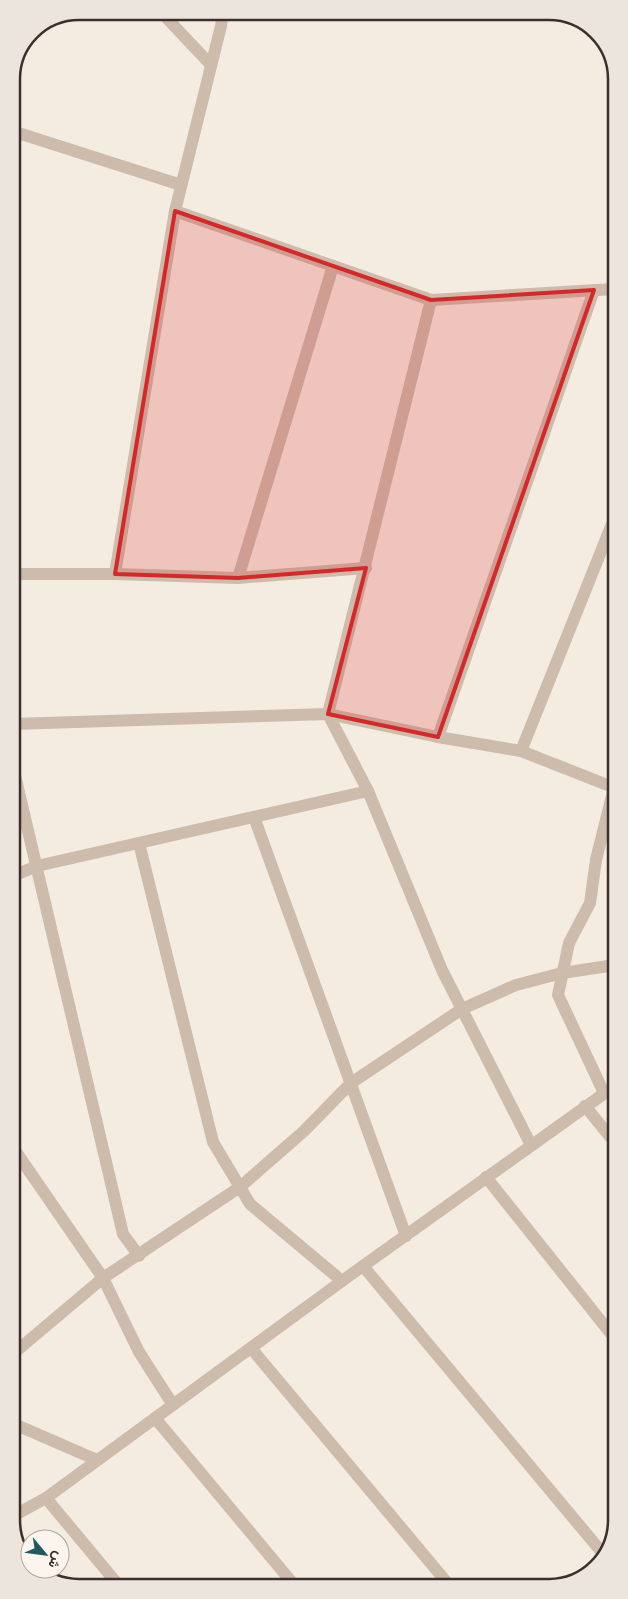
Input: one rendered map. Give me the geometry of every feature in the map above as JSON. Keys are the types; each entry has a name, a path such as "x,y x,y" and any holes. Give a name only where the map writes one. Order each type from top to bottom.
{"street":[{"path":"168,20 211,65"},
{"path":"115,574 175,211 221,20"},
{"path":"20,133 181,185"},
{"path":"175,211 431,300 608,289"},
{"path":"238,578 333,266"},
{"path":"438,737 594,290"},
{"path":"431,300 366,568 328,714 368,791 442,970 531,1145"},
{"path":"521,751 608,534"},
{"path":"20,574 115,574 238,578 366,568"},
{"path":"20,724 328,714 438,737 521,751 608,785"},
{"path":"20,873 37,866 368,791"},
{"path":"20,796 123,1234 139,1256"},
{"path":"604,1093 558,995 569,943 590,903 596,860 608,811"},
{"path":"254,817 406,1236"},
{"path":"139,843 214,1142 250,1204 342,1282"},
{"path":"20,1349 103,1278 139,1256 240,1187 304,1131 351,1083 462,1009 516,985 562,973 608,965"},
{"path":"20,1512 46,1498 608,1090"},
{"path":"585,1106 608,1134"},
{"path":"20,1158 103,1278 139,1352 173,1405"},
{"path":"486,1178 608,1330"},
{"path":"364,1266 600,1550"},
{"path":"251,1348 444,1579"},
{"path":"155,1418 290,1579"},
{"path":"20,1427 97,1460"},
{"path":"46,1498 113,1579"}],"highlighted area":[{"path":"175,211 431,300 594,290 438,737 328,714 366,568 238,578 115,574"}]}
